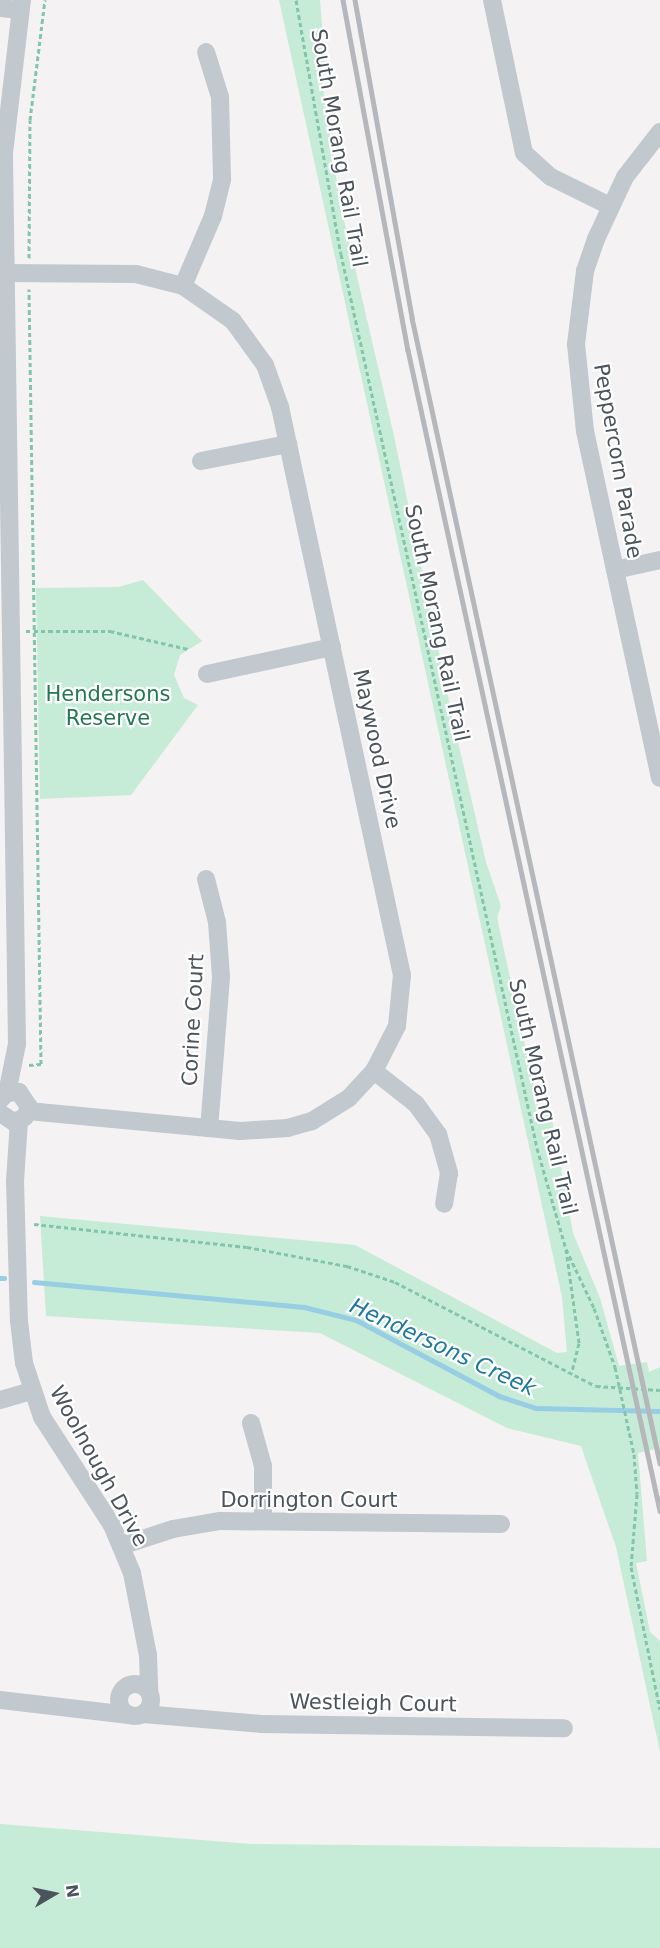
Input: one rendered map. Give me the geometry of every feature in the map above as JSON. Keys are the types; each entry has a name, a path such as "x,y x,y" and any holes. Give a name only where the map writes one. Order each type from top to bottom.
{"street":[{"path":"492,0 524,153 551,177 610,206"},
{"path":"0,8 21,5 5,130 11,631 7,862 17,1044 10,1104"},
{"path":"183,286 213,216 222,179 220,97 206,52"},
{"name":"Peppercorn Parade","path":"660,132 625,177 610,206 585,271 576,344 580,402 660,777"},
{"name":"Maywood Drive","path":"5,273 136,273 183,286 233,321 253,345 275,388 402,975 397,1026 374,1071 349,1098 312,1121 261,1132 10,1104"},
{"path":"201,461 288,444"},
{"path":"615,570 660,560"},
{"path":"207,674 332,647"},
{"name":"Corine Court","path":"206,879 217,922 221,977 209,1128"},
{"name":"Woolnough Drive","path":"17,1044 22,1065 10,1104 21,1340 32,1391 56,1443 98,1504 121,1546 132,1573 143,1628 143,1705"},
{"path":"374,1071 416,1104 438,1134 448,1173 444,1204"},
{"path":"0,1400 32,1391"},
{"path":"251,1423 263,1466 263,1521"},
{"name":"Dorrington Court","path":"121,1546 198,1523 263,1521 501,1524"},
{"name":"Woolnough Drive","path":"126,1689 143,1628"},
{"name":"Westleigh Court","path":"126,1689 142,1685 143,1705 182,1719 261,1724 564,1728"},
{"path":"126,1689 122,1708 143,1705"},
{"path":"74,1707 98,1703 126,1689"},
{"path":"0,1700 74,1707 112,1715 143,1705"}],"path":[{"path":"22,1065 41,1064 29,273 30,120 45,0"},
{"name":"South Morang Rail Trail","path":"296,0 346,278 537,1148 566,1249 594,1308 615,1367 633,1454 637,1494 631,1567 660,1709"},
{"path":"11,631 110,631 188,649"},
{"path":"37,1224 247,1247 347,1266 395,1282 602,1388 660,1390"},
{"name":"South Morang Rail Trail","path":"566,1249 567,1279 579,1343 572,1371"}],"green space":[{"path":"279,0 320,0 325,64 321,74 340,203 394,436 452,716 486,862 501,906 497,918 540,1114 551,1115 573,1233 600,1298 619,1366 647,1362 649,1372 660,1367 660,1448 638,1453 647,1561 636,1563 650,1632 660,1641 660,1752 616,1547 581,1446 507,1428 320,1333 46,1316 40,1216 355,1245 557,1353 567,1352 562,1297"},
{"name":"Hendersons Reserve","path":"143,580 202,641 180,655 174,675 184,698 198,705 131,795 40,799 36,588 118,587"},
{"path":"0,1824 251,1844 660,1848 660,1948 0,1948"}],"waterway":[{"name":"Hendersons Creek","path":"34,1282 304,1307 356,1320 499,1396 536,1408 660,1411"}],"railway":[{"path":"343,0 408,350 660,1511"},
{"path":"355,0 412,318 660,1463"}]}
